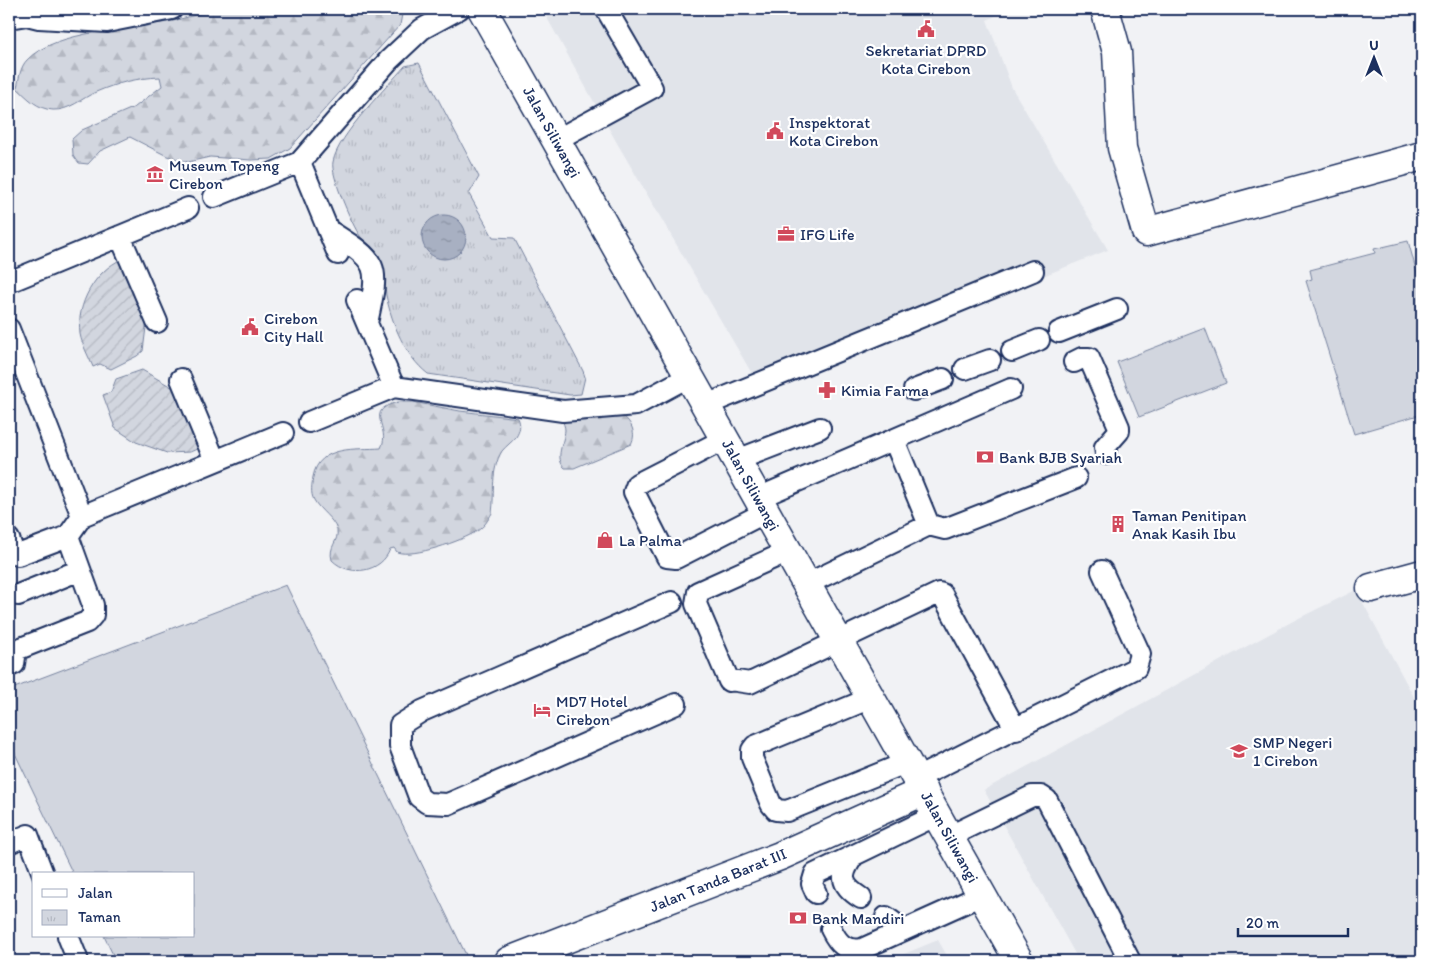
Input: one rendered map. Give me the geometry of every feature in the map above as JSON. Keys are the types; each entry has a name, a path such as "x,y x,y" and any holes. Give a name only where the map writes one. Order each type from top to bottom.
{"main road":[{"name":"Jalan Siliwangi","path":"482,9 1019,961"},
{"path":"1105,9 1117,52 1122,148 1146,232 1422,156"},
{"path":"1371,588 1422,574"},
{"name":"Jalan Tanda Barat III","path":"509,961 780,856 916,777"}],"lane":[{"path":"9,18 27,15 39,18 107,22 172,9"},
{"path":"214,197 300,162 389,60 422,29 459,9"},
{"path":"556,140 652,88 606,9"},
{"path":"300,162 338,254"},
{"path":"9,282 188,208"},
{"path":"328,230 365,255 372,265 376,277 367,323"},
{"path":"120,236 157,322"},
{"path":"706,405 1033,271"},
{"path":"357,300 394,387"},
{"path":"1059,332 1117,309"},
{"path":"9,329 82,516"},
{"path":"1012,351 1039,340"},
{"path":"1074,362 1082,358 1089,358 1119,427 1118,431 1104,447 1106,454"},
{"path":"965,369 990,360"},
{"path":"309,422 394,387 563,411 636,405 690,376"},
{"path":"914,390 943,378"},
{"path":"181,379 215,461"},
{"path":"820,428 731,450 637,484 634,492 667,557 676,558 762,505 894,440 1011,389"},
{"path":"9,539 14,553 18,555 68,536 82,516 283,433"},
{"path":"894,440 929,525"},
{"path":"807,584 929,525 945,529 1076,478"},
{"path":"9,666 14,664 16,650 87,622 92,615 93,605 68,536"},
{"path":"789,551 698,592 696,604 730,680 750,683 936,594 942,594 1016,730"},
{"path":"18,595 80,570"},
{"path":"871,698 755,746 752,750 752,758 771,804 776,810 787,811 916,777 1016,730 1136,668 1140,662 1140,654 1102,571"},
{"path":"672,602 422,711 400,726 400,746 419,797 427,803 439,806 448,804 676,704"},
{"path":"816,893 812,884 815,874 854,855 1032,796 1041,796 1047,800 1130,961"},
{"path":"9,843 28,836 42,872"},
{"path":"854,855 847,865 843,877 845,885 861,898"},
{"path":"831,929 837,942 853,950 862,949 982,895"},
{"path":"886,917 904,930"},
{"path":"69,938 78,961"}],"shaded area":[{"path":"542,9 1010,9 987,20 1012,88 1108,250 761,389 617,143"},
{"name":"SMP Negeri 1 Cirebon","path":"1356,590 1422,712 1422,958 1415,961 1079,961 984,790 1295,620"},
{"path":"938,940 950,961 887,961"}],"green space":[{"path":"217,9 403,9 400,25 290,148 271,159 251,160 210,157 188,162 167,156 130,137 100,151 88,164 79,163 73,155 72,139 82,130 135,107 162,86 160,77 135,80 112,86 59,110 42,108 17,88 21,70 27,60 40,50 56,42 96,32 173,21"},
{"path":"419,63 479,177 469,194 493,237 514,238 583,371 585,377 581,394 570,395 428,374 406,349 401,339 386,295 384,270 381,260 376,252 360,236 352,221 338,188 333,162 344,139 375,99 405,66"},
{"path":"1408,241 1422,291 1422,414 1354,434 1306,281 1312,279 1310,270 1375,253 1374,249"},
{"path":"122,259 148,311 143,351 111,369 100,364 93,367 80,334 81,311 84,300 96,280 112,264"},
{"path":"1205,328 1226,383 1139,417 1117,362"},
{"path":"142,370 182,393 204,446 190,452 167,453 136,442 115,428 103,395 111,392 116,379"},
{"path":"398,402 413,402 460,411 518,418 520,423 519,430 516,437 502,451 498,459 494,474 492,513 486,523 479,529 470,535 425,551 404,553 397,552 394,548 390,549 386,557 373,567 365,570 348,569 339,566 332,560 331,551 337,530 313,497 313,477 317,466 331,454 351,449 381,448 383,433 380,415 387,406"},
{"path":"618,413 626,418 633,430 631,444 574,468 565,468 560,460 560,450 565,430 562,419"},
{"path":"286,585 468,959 461,961 116,961 105,938 195,938 195,872 72,872 9,741 9,690"}],"water":[{"path":"444,215 456,219 462,225 466,237 462,249 456,255 444,259 432,255 426,249 422,237 426,225 432,219"}],"place":[{"name":"Sekretariat DPRD Kota Cirebon","path":"926,29"},
{"name":"Inspektorat Kota Cirebon","path":"775,131"},
{"name":"Museum Topeng Cirebon","path":"155,174"},
{"name":"IFG Life","path":"786,234"},
{"name":"Cirebon City Hall","path":"250,327"},
{"name":"Kimia Farma","path":"827,390"},
{"name":"Bank BJB Syariah","path":"985,457"},
{"name":"Taman Penitipan Anak Kasih Ibu","path":"1118,524"},
{"name":"La Palma","path":"605,540"},
{"name":"MD7 Hotel Cirebon","path":"542,710"},
{"name":"SMP Negeri 1 Cirebon","path":"1239,751"},
{"name":"Bank Mandiri","path":"798,918"}]}
